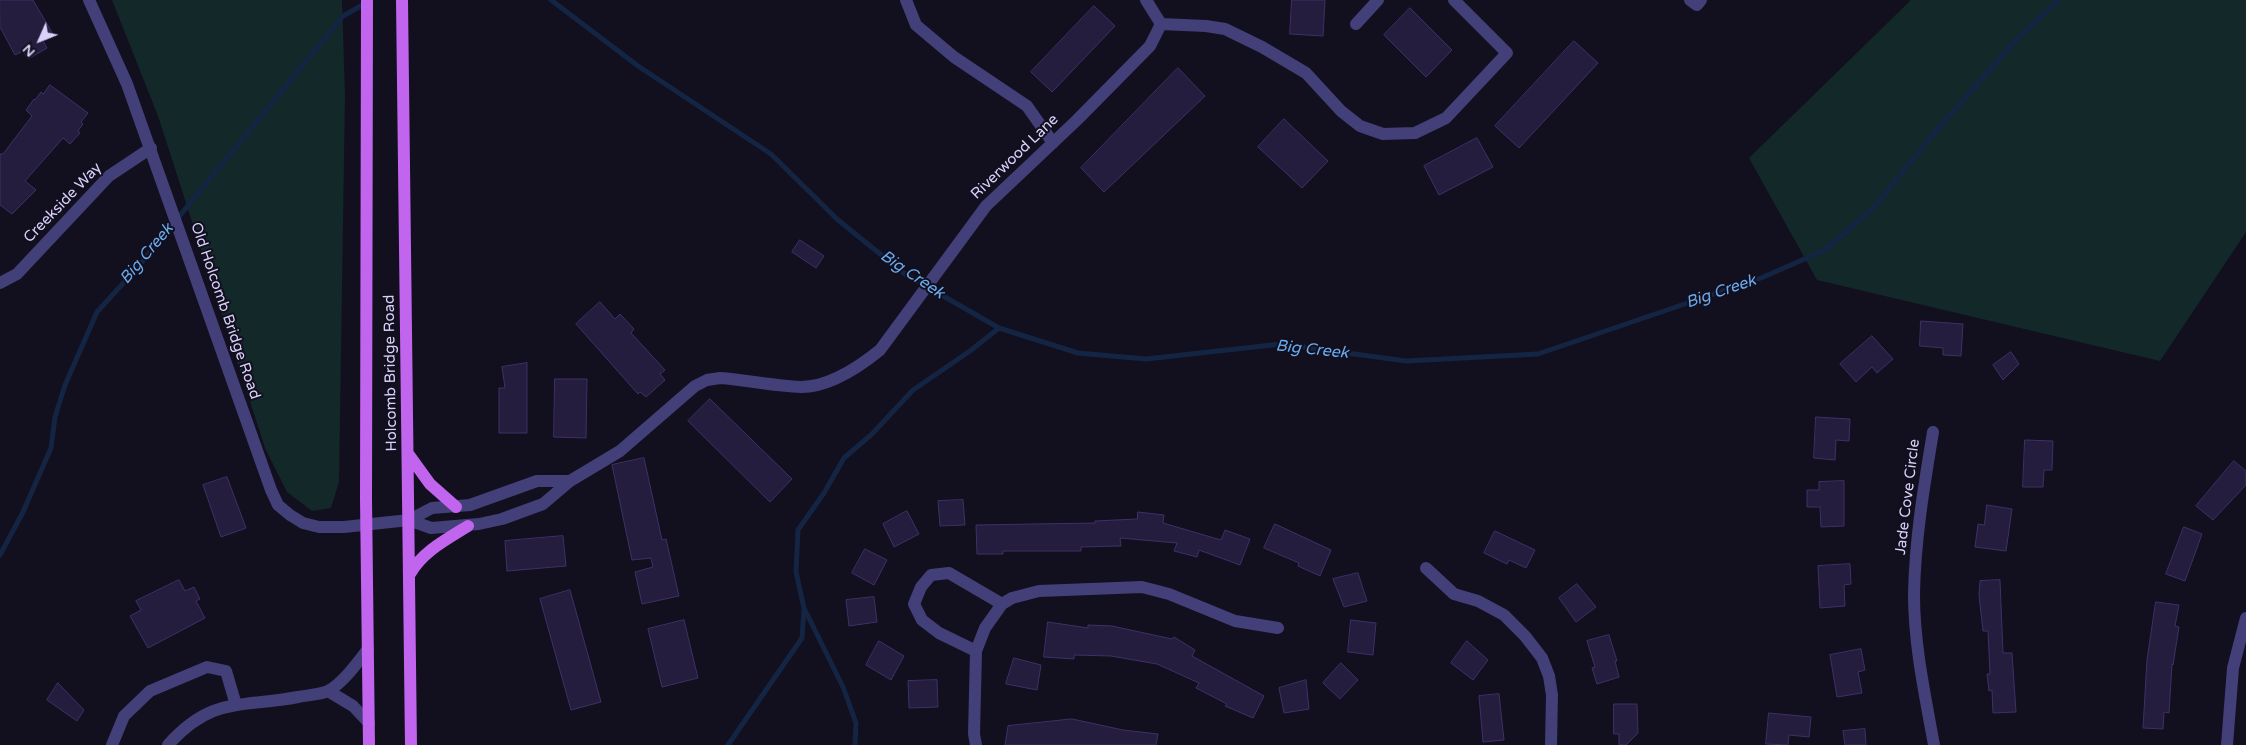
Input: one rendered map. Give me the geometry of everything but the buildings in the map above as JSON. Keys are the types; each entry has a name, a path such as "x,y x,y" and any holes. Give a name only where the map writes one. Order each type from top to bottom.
{"main road":[{"name":"Holcomb Bridge Road","path":"367,0 369,745"},
{"name":"Holcomb Bridge Road","path":"402,0 411,744"},
{"path":"408,454 430,484 456,507"},
{"path":"410,574 418,562 429,552 468,526"}],"street":[{"name":"Old Holcomb Bridge Road","path":"89,0 128,84 271,490 278,505 290,515 303,522 319,527 367,525 409,520"},
{"path":"906,0 916,25 954,57 1027,106 1053,143"},
{"path":"1146,0 1161,24 1206,26 1225,29 1262,47 1306,73 1342,111 1360,126 1382,134 1415,133 1446,118 1507,53 1454,0"},
{"path":"1356,24 1378,0"},
{"path":"1690,0 1697,5 1700,0"},
{"name":"Riverwood Lane","path":"409,520 431,528 468,526 502,519 543,504 570,480 620,451 695,386 707,380 720,378 802,387 822,383 858,368 880,350 986,206 1053,143 1150,46 1161,24"},
{"name":"Creekside Way","path":"0,283 17,274 109,176 151,148"},
{"name":"Jade Cove Circle","path":"1933,432 1917,529 1914,596 1919,662 1934,745"},
{"name":"Riverwood Lane","path":"409,520 432,508 456,507 484,501 537,481 570,480"},
{"path":"1426,568 1454,594 1478,601 1504,615 1525,636 1542,658 1549,676 1552,694 1551,745"},
{"path":"976,652 939,633 922,620 914,604 920,587 931,575 949,573 1002,604"},
{"path":"976,745 974,734 976,652 985,628 1002,604 1012,598 1039,591 1142,587 1169,594 1235,621 1278,628"},
{"path":"2227,745 2233,668 2246,618"},
{"path":"168,745 182,729 205,714 227,706 283,700 328,691 358,662 368,649"},
{"path":"112,745 124,716 150,691 207,667 226,671 236,704"},
{"path":"328,691 353,706 369,723"}],"green space":[{"path":"112,0 342,0 345,95 339,482 331,508 312,511 287,492 265,448 158,116"},
{"path":"1911,0 2246,0 2246,232 2160,361 1817,280 1749,158"}],"waterway":[{"name":"Big Creek","path":"551,0 638,66 771,154 838,220 905,274 999,328 1078,353 1146,359 1281,344 1406,361 1538,354 1761,278 1825,250 1874,207 1936,131 2015,41 2059,0"},
{"name":"Big Creek","path":"0,555 23,512 51,448 55,417 65,385 97,312 137,268 343,16 366,3"},
{"path":"855,745 856,723 843,687 804,608 796,572 798,530 824,493 844,458 872,434 913,390 970,351 999,328"},
{"path":"728,745 802,638 804,609"}]}
